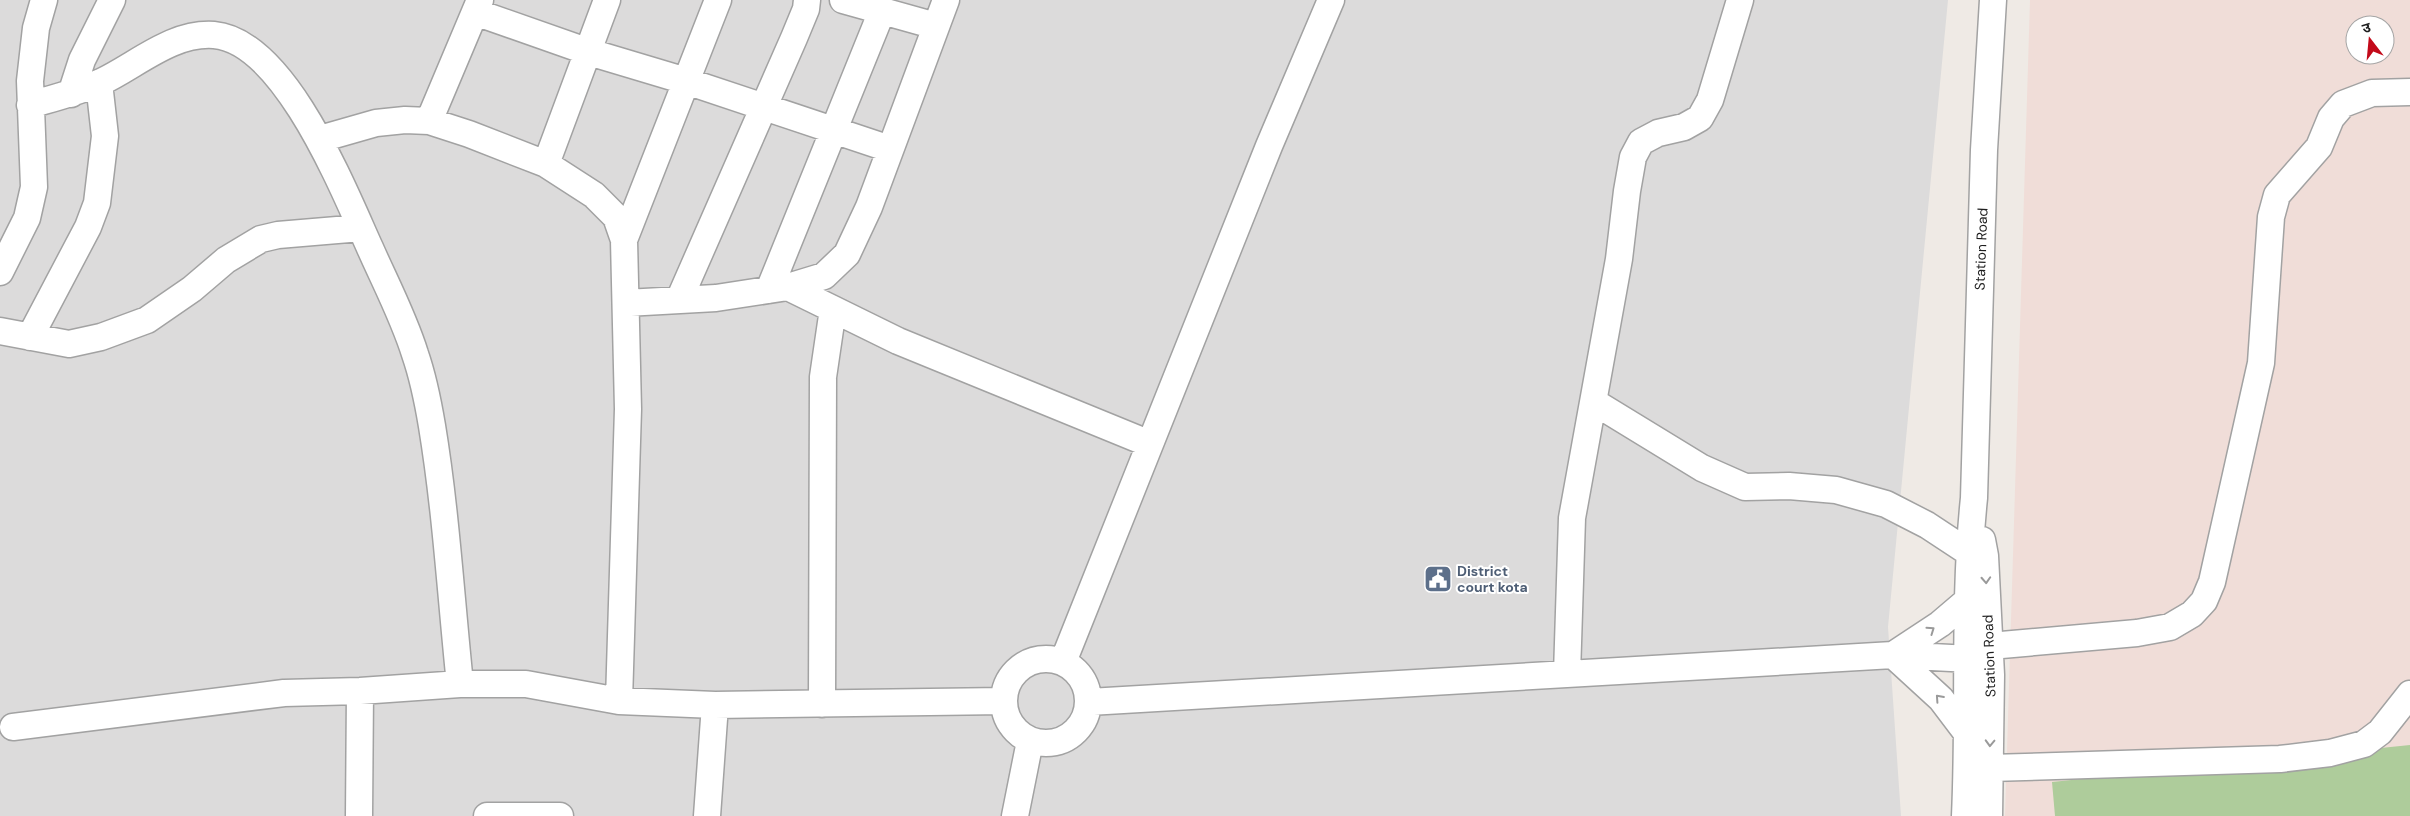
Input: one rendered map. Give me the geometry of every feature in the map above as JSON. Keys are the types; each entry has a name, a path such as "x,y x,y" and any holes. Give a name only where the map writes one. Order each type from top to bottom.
{"street":[{"path":"0,272 27,218 34,187 30,81 36,28 44,0"},
{"path":"71,94 82,60 112,0"},
{"path":"546,164 607,0"},
{"path":"624,240 718,0"},
{"path":"679,300 800,24 807,0"},
{"path":"843,0 936,26"},
{"path":"626,303 716,298 779,288 824,276 847,254 869,207 946,0"},
{"path":"1063,662 1269,146 1330,0"},
{"path":"1567,674 1572,518 1619,260 1626,191 1633,157 1642,142 1658,133 1684,127 1700,118 1710,100 1740,0"},
{"name":"Station Road","path":"1965,816 1969,736 1982,655 1967,601 1968,552 1974,498 1984,150 1993,0"},
{"path":"429,121 477,6 589,52 834,129 890,150"},
{"path":"779,288 834,129 882,10"},
{"path":"30,105 71,94 99,83 161,48 191,35 216,35 248,50 273,72 289,92 320,138 415,353 432,425 460,684"},
{"path":"30,337 88,227 97,203 105,136 99,83"},
{"path":"1089,702 1893,655 1982,655 2170,627 2192,614 2204,601 2212,582 2261,363 2272,217 2277,195 2319,147 2331,118 2343,104 2372,93 2410,92"},
{"path":"320,138 376,124 405,120 429,121 546,164 594,195 616,217 624,240 628,409 619,700"},
{"path":"0,331 69,344 102,337 147,320 192,289 226,260 261,239 278,235 361,228"},
{"path":"779,288 833,309 898,341 1150,444"},
{"path":"822,704 823,377 833,309"},
{"path":"1594,402 1702,468 1746,487 1788,486 1836,490 1878,502 1927,525 1968,552"},
{"name":"Station Road","path":"1974,498 1985,556 1982,655 1990,768 1989,816"},
{"path":"1893,655 1940,624 1967,601"},
{"path":"1893,655 1941,698 1969,736"},
{"path":"1047,659 1063,662 1077,672 1086,686 1089,702 1086,718 1076,732 1062,741 1046,744 1030,741 1016,731 1007,718 1004,701 1007,685 1016,671 1030,662 1047,659"},
{"path":"12,727 284,693 360,691 460,684 526,684 619,700 715,705 1004,701"},
{"path":"359,816 360,691"},
{"path":"1990,768 2280,759 2330,754 2364,744 2380,732 2410,694"},
{"path":"707,816 715,705"},
{"path":"1015,816 1030,741"},
{"path":"486,816 560,816"}],"shaded area":[{"path":"0,0 1948,0 1888,627 1901,816 0,816"},
{"path":"2030,0 2410,0 2410,816 2005,816"}],"green space":[{"path":"2410,745 2410,816 2055,816 2052,782"}],"place":[{"name":"District court kota","path":"1438,579"}]}
